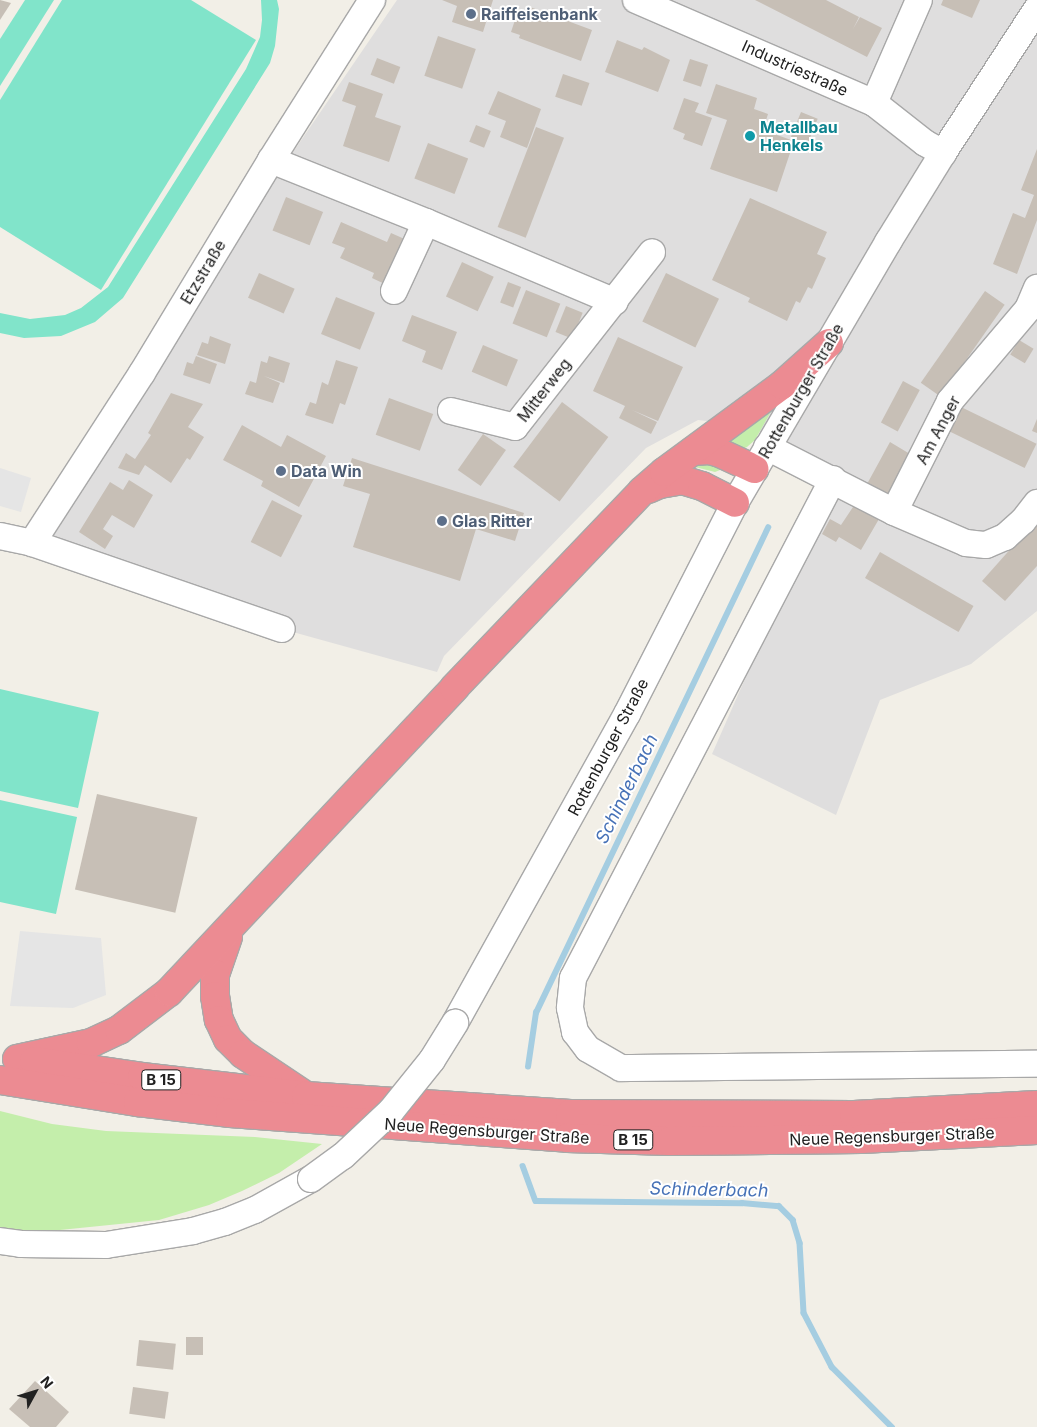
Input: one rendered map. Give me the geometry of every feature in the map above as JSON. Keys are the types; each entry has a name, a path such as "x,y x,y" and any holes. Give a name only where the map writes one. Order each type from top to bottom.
{"highway":[{"path":"9,1057 91,1043 119,1030 169,992 642,491 782,384 829,343"},
{"path":"693,451 710,450 761,458"},
{"path":"642,491 660,484 682,480 702,486 735,503"},
{"path":"233,924 215,974 215,996 219,1020 228,1039 243,1054 306,1096"},
{"name":"B 15","path":"9,1057 142,1077 306,1096 570,1114 854,1115 1037,1105"},
{"name":"Neue Regensburger Straße","path":"0,1080 138,1102 230,1113 567,1138 670,1141 861,1139 1037,1130"}],"street":[{"name":"Etzstraße","path":"32,543 142,373 271,160 372,0"},
{"name":"Industriestraße","path":"636,0 874,103 924,143 943,153"},
{"path":"874,103 919,0"},
{"name":"Rottenburger Straße","path":"0,1241 21,1244 106,1245 193,1231 225,1222 255,1210 311,1179 343,1156 391,1111 432,1060 455,1023 627,714 735,503 761,458 943,153 1037,9"},
{"path":"271,160 426,222 615,302"},
{"path":"394,291 426,222"},
{"name":"Mitterweg","path":"451,411 515,427 615,302 652,252"},
{"name":"Am Anger","path":"894,512 950,401 1034,304"},
{"path":"761,458 833,479 894,512 966,542 986,545 1006,537 1023,521 1037,503"},
{"path":"833,479 573,978 570,1008 576,1032 588,1049 621,1068 1037,1064"},
{"path":"0,536 32,543 282,629"}],"shaded area":[{"path":"397,0 1037,0 1037,611 971,664 880,700 836,815 712,754 833,479 751,426 698,420 646,448 444,656 437,672 282,629 32,543 142,373"},
{"path":"0,468 31,478 21,512 0,506"},
{"path":"20,931 101,938 106,995 73,1008 10,1006"}],"green space":[{"path":"25,0 54,0 0,86 0,39"},
{"path":"62,0 191,0 256,40 101,290 0,227 0,100"},
{"path":"261,0 277,0 279,9 275,46 270,63 123,298 95,322 61,336 24,338 0,333 0,313 30,319 65,315 81,308 108,287 246,69 260,37 262,20"},
{"path":"773,408 755,440 747,447 742,449 725,443"},
{"path":"703,460 720,467 720,470 715,472 691,466"},
{"path":"0,689 99,712 78,808 0,791"},
{"path":"0,800 77,817 56,914 0,902"},
{"path":"0,1111 52,1124 106,1131 255,1137 322,1144 279,1173 242,1191 209,1205 159,1220 40,1232 0,1229"}],"building":[{"path":"0,0 11,3 0,20"},
{"name":"Raiffeisenbank","path":"442,0 493,0 483,32 452,22 457,6"},
{"path":"755,0 826,0 859,17 853,29 860,17 882,28 867,57"},
{"path":"943,0 980,0 972,18 941,5"},
{"path":"530,7 592,30 581,61 519,38 520,35 511,32 516,17 525,20"},
{"path":"438,36 476,49 462,89 424,76"},
{"path":"617,40 642,50 644,47 670,60 658,92 605,72"},
{"path":"377,58 400,67 394,84 371,75"},
{"path":"690,59 708,65 701,87 683,81"},
{"path":"563,74 589,83 582,106 555,97"},
{"path":"349,82 383,94 375,117 401,126 389,162 343,146 356,106 342,101"},
{"name":"Metallbau Henkels","path":"716,84 757,98 754,109 768,114 763,130 794,141 777,192 710,169 727,120 706,113"},
{"path":"498,91 541,109 527,148 500,137 506,121 488,114"},
{"path":"684,98 699,103 695,112 712,118 702,146 683,139 685,134 673,129"},
{"path":"801,112 818,119 807,145 791,138"},
{"path":"476,125 491,131 484,148 469,142"},
{"path":"536,127 564,138 526,238 498,227"},
{"path":"428,143 468,158 455,194 414,178"},
{"path":"1037,149 1037,220 1017,274 993,264 1013,213 1025,218 1034,195 1021,190"},
{"path":"286,197 323,212 310,245 273,230"},
{"path":"750,198 827,232 817,254 826,258 812,289 808,287 800,303 796,301 787,321 748,302 750,298 712,280"},
{"path":"341,222 387,242 391,233 409,241 389,286 372,278 374,273 340,258 345,248 332,243"},
{"path":"462,262 494,277 478,311 446,296"},
{"path":"259,273 295,289 284,314 248,298"},
{"path":"666,273 719,299 695,347 642,322"},
{"path":"508,282 521,287 513,308 500,303"},
{"path":"526,290 560,304 547,337 513,323"},
{"path":"985,291 1005,305 940,397 921,383"},
{"path":"336,297 375,313 360,350 321,334"},
{"path":"566,306 583,313 572,339 556,332"},
{"path":"412,315 457,332 442,370 422,362 426,351 402,341"},
{"path":"210,336 231,344 225,364 197,355 202,342 208,344"},
{"path":"618,337 683,367 658,421 632,410 657,422 651,434 619,418 625,406 593,391"},
{"path":"1019,340 1034,349 1025,363 1010,355"},
{"path":"483,345 518,360 507,387 472,372"},
{"path":"196,356 217,364 210,384 183,375 187,362 193,364"},
{"path":"269,356 290,363 284,383 264,376 280,383 273,403 245,394 250,381 256,383 261,361 267,363"},
{"path":"336,360 358,367 345,405 340,403 333,424 305,415 310,402 316,404 322,382 328,385"},
{"path":"903,381 920,390 898,431 881,422"},
{"path":"171,393 203,404 188,427 204,437 190,460 187,458 171,483 145,465 139,475 118,468 126,453 135,459 151,435 148,433"},
{"path":"389,398 433,414 420,451 376,435"},
{"path":"562,402 608,437 560,502 513,467"},
{"path":"961,407 1036,444 1025,468 949,431"},
{"path":"1037,419 1037,433 1032,431"},
{"name":"Data Win","path":"242,425 281,447 287,435 326,456 299,507 261,486 263,481 223,460"},
{"path":"483,434 506,450 481,486 458,470"},
{"path":"890,442 915,457 861,550 839,537 836,542 822,534 830,519 841,525 861,495"},
{"name":"Glas Ritter","path":"352,458 524,513 515,541 476,529 460,581 353,547 370,494 343,486"},
{"path":"129,480 153,495 134,528 112,515 103,529 113,536 105,549 79,532 110,482 123,490"},
{"path":"272,500 302,515 281,557 251,542"},
{"path":"1037,519 1037,566 1005,601 982,581"},
{"path":"880,552 974,606 959,632 865,578"},
{"path":"97,794 197,817 175,913 75,889"},
{"path":"186,1337 203,1337 203,1355 186,1355"},
{"path":"139,1340 176,1344 173,1370 136,1366"},
{"path":"35,1381 69,1412 56,1427 30,1427 9,1409"},
{"path":"133,1387 169,1392 165,1419 129,1414"}],"waterway":[{"name":"Schinderbach","path":"528,1067 536,1013 768,528"},
{"name":"Schinderbach","path":"523,1166 536,1201 742,1203 779,1206 793,1220 800,1243 804,1313 832,1367 892,1427"}],"place":[{"name":"Raiffeisenbank","path":"471,14"},
{"name":"Metallbau Henkels","path":"750,136"},
{"name":"Data Win","path":"281,471"},
{"name":"Glas Ritter","path":"442,521"}]}
